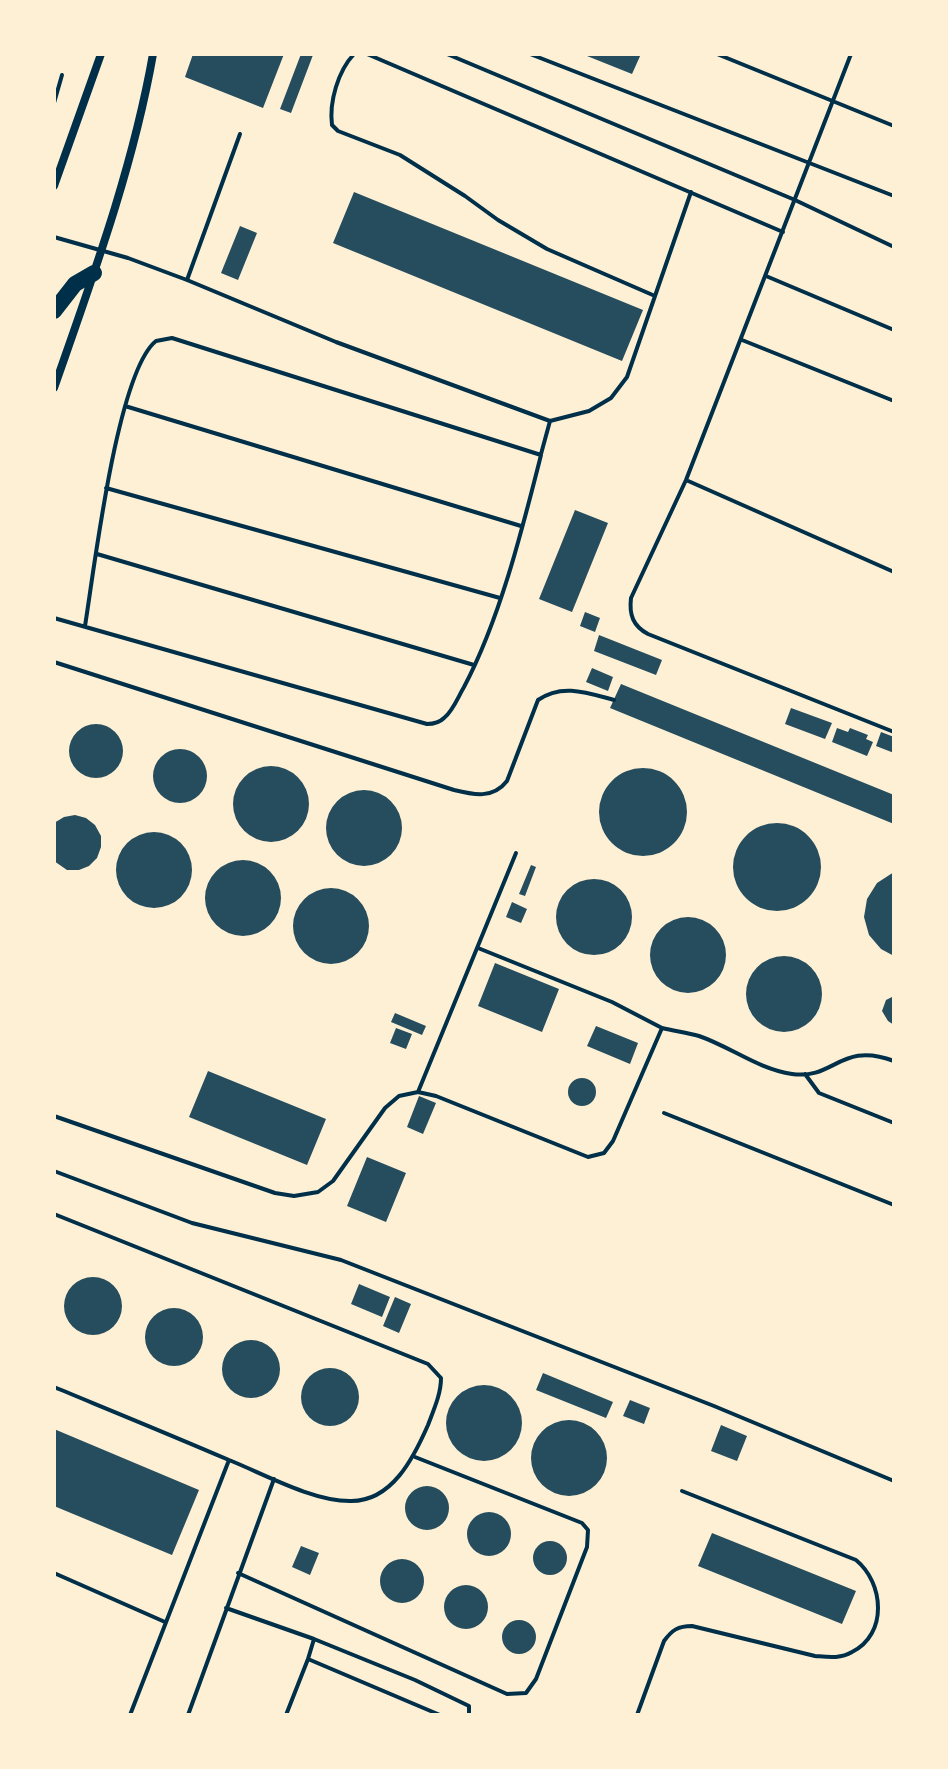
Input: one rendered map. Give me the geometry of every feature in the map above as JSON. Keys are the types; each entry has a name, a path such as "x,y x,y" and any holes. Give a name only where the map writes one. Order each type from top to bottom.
{"highway":[{"path":"54,311 75,284 94,273"}],"street":[{"path":"54,186 101,54"},
{"path":"54,388 102,250 145,100 153,54"}],"lane":[{"path":"354,54 344,67 333,98 332,125 338,131 400,155 547,249 655,296"},
{"path":"367,54 783,232"},
{"path":"447,54 795,200 894,247"},
{"path":"530,54 894,196"},
{"path":"717,54 894,126"},
{"path":"851,54 742,340 686,480 631,598 629,610 638,629 665,642 894,732"},
{"path":"54,103 62,75"},
{"path":"187,280 240,134"},
{"path":"54,237 187,280 336,342 550,421 589,411 611,398 627,377 691,192"},
{"path":"766,276 894,330"},
{"path":"85,626 106,488 125,406 150,346 163,339 172,338 541,455"},
{"path":"742,340 894,401"},
{"path":"125,406 521,526"},
{"path":"54,618 427,724 441,721 475,665 500,598 550,421"},
{"path":"686,480 894,572"},
{"path":"106,488 500,598"},
{"path":"97,554 475,665"},
{"path":"54,662 439,786 477,795 501,789 507,781 538,700 548,693 582,691 614,700"},
{"path":"418,1092 516,853"},
{"path":"478,948 612,1002 662,1028 700,1037 781,1071 805,1074 828,1068 856,1055 868,1054 894,1061"},
{"path":"54,1116 275,1193 294,1196 318,1192 333,1181 385,1108 399,1096 418,1092 436,1096 588,1157 596,1156 608,1149 613,1141 662,1028"},
{"path":"805,1074 819,1093 894,1123"},
{"path":"664,1113 894,1205"},
{"path":"54,1171 192,1223 341,1260 714,1406 894,1481"},
{"path":"54,1214 428,1364 441,1378 441,1388 415,1457 388,1487 364,1499 350,1501 327,1498 274,1479 54,1387"},
{"path":"238,1573 507,1694 526,1693 536,1679 587,1547 588,1530 582,1523 415,1457"},
{"path":"130,1715 229,1460"},
{"path":"188,1715 274,1479"},
{"path":"637,1715 664,1641 681,1626 835,1658 863,1646 873,1630 878,1609 876,1586 868,1570 856,1560 682,1491"},
{"path":"54,1573 166,1622"},
{"path":"226,1608 314,1639 459,1700 469,1706 469,1715"},
{"path":"286,1715 314,1639"},
{"path":"308,1659 440,1715"}],"building":[{"path":"193,54 284,54 263,108 185,77"},
{"path":"301,54 313,55 291,113 280,109"},
{"path":"582,54 641,54 632,74"},
{"path":"354,192 643,310 622,361 333,243"},
{"path":"240,226 257,233 238,280 221,273"},
{"path":"575,510 608,523 572,612 539,599"},
{"path":"585,612 600,618 595,632 580,626"},
{"path":"599,635 662,660 656,675 594,651"},
{"path":"592,668 613,677 608,691 586,682"},
{"path":"621,684 894,795 894,824 610,708"},
{"path":"791,708 832,723 825,739 785,724"},
{"path":"96,724 115,732 123,751 115,770 96,778 77,770 69,751 77,732"},
{"path":"837,728 848,732 850,728 868,735 866,739 873,742 867,756 832,742"},
{"path":"881,732 894,737 894,753 876,746"},
{"path":"180,749 199,757 207,776 199,795 180,803 161,795 153,776 161,757"},
{"path":"271,766 286,769 298,777 306,789 309,804 306,819 298,831 286,839 271,842 256,839 244,831 236,819 233,804 236,789 244,777 256,769"},
{"path":"643,768 660,772 674,781 683,795 687,812 683,829 674,843 660,852 643,856 626,852 612,843 603,829 599,812 603,795 612,781 626,772"},
{"path":"364,790 379,793 391,801 399,813 402,828 399,843 391,855 379,863 364,866 349,863 337,855 329,843 326,828 329,813 337,801 349,793"},
{"path":"75,815 95,825 101,836 101,847 97,858 89,866 67,870 54,861 54,823"},
{"path":"777,823 794,827 808,836 817,850 821,867 817,884 808,898 794,907 777,911 760,907 746,898 737,884 733,867 737,850 746,836 760,827"},
{"path":"154,832 169,835 181,843 189,855 192,870 189,885 181,897 169,905 154,908 139,905 127,897 119,885 116,870 119,855 127,843 139,835"},
{"path":"243,860 258,863 270,871 278,883 281,898 278,913 270,925 258,933 243,936 228,933 216,925 208,913 205,898 208,883 216,871 228,863"},
{"path":"531,865 536,867 525,896 519,894"},
{"path":"894,872 894,956 881,949 869,935 864,917 867,899 877,883"},
{"path":"594,879 609,882 621,890 629,902 632,917 629,932 621,944 609,952 594,955 579,952 567,944 559,932 556,917 559,902 567,890 579,882"},
{"path":"331,888 346,891 358,899 366,911 369,926 366,941 358,953 346,961 331,964 316,961 304,953 296,941 293,926 296,911 304,899 316,891"},
{"path":"512,902 527,909 521,923 506,917"},
{"path":"688,917 703,920 715,928 723,940 726,955 723,970 715,982 703,990 688,993 673,990 661,982 653,970 650,955 653,940 661,928 673,920"},
{"path":"784,956 799,959 811,967 819,979 822,994 819,1009 811,1021 799,1029 784,1032 769,1029 757,1021 749,1009 746,994 749,979 757,967 769,959"},
{"path":"495,963 559,989 542,1032 478,1006"},
{"path":"894,996 894,1025 882,1011 886,1000"},
{"path":"395,1013 426,1026 422,1035 391,1022"},
{"path":"596,1026 638,1043 630,1064 587,1046"},
{"path":"396,1028 412,1034 406,1049 390,1043"},
{"path":"208,1071 326,1119 307,1165 189,1117"},
{"path":"582,1078 592,1082 596,1092 592,1102 582,1106 572,1102 568,1092 572,1082"},
{"path":"419,1096 436,1103 423,1134 407,1127"},
{"path":"367,1157 406,1173 386,1222 347,1206"},
{"path":"93,1277 113,1286 122,1306 113,1326 93,1335 73,1326 64,1306 73,1286"},
{"path":"359,1284 390,1297 382,1317 351,1304"},
{"path":"395,1297 411,1304 399,1333 383,1326"},
{"path":"174,1308 194,1317 203,1337 194,1357 174,1366 154,1357 145,1337 154,1317"},
{"path":"251,1340 271,1349 280,1369 271,1389 251,1398 231,1389 222,1369 231,1349"},
{"path":"330,1368 350,1377 359,1397 350,1417 330,1426 310,1417 301,1397 310,1377"},
{"path":"543,1373 613,1402 606,1418 536,1390"},
{"path":"484,1385 499,1388 511,1396 519,1408 522,1423 519,1438 511,1450 499,1458 484,1461 469,1458 457,1450 449,1438 446,1423 449,1408 457,1396 469,1388"},
{"path":"630,1400 650,1408 644,1424 623,1416"},
{"path":"569,1420 584,1423 596,1431 604,1443 607,1458 604,1473 596,1485 584,1493 569,1496 554,1493 542,1485 534,1473 531,1458 534,1443 542,1431 554,1423"},
{"path":"721,1425 747,1436 737,1461 711,1451"},
{"path":"54,1429 199,1490 172,1555 54,1506"},
{"path":"427,1486 443,1492 449,1508 443,1524 427,1530 411,1524 405,1508 411,1492"},
{"path":"489,1512 505,1518 511,1534 505,1550 489,1556 473,1550 467,1534 473,1518"},
{"path":"712,1533 856,1591 842,1624 698,1566"},
{"path":"550,1541 562,1546 567,1558 562,1570 550,1575 538,1570 533,1558 538,1546"},
{"path":"301,1546 319,1553 310,1575 292,1567"},
{"path":"402,1559 418,1565 424,1581 418,1597 402,1603 386,1597 380,1581 386,1565"},
{"path":"466,1585 482,1591 488,1607 482,1623 466,1629 450,1623 444,1607 450,1591"},
{"path":"519,1620 531,1625 536,1637 531,1649 519,1654 507,1649 502,1637 507,1625"}]}
